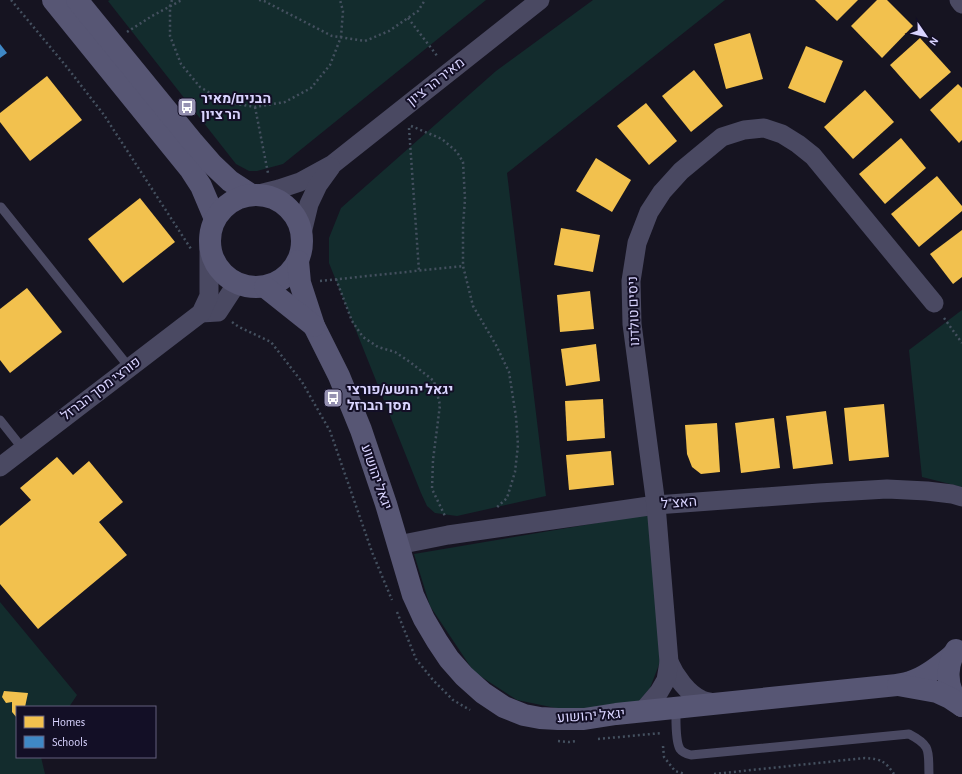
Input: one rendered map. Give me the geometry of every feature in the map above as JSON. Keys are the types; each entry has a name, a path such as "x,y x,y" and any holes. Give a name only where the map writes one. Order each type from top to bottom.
{"street":[{"path":"53,0 190,169 204,192 212,228 211,252 216,265 225,276 237,283 251,287 265,286 278,282 290,273 298,261 302,248 302,233 298,219 288,206 275,198 230,181 212,164 192,142 77,0"},
{"name":"מאיר הר ציון","path":"260,193 300,182 333,164 540,0"},
{"path":"959,0 962,4"},
{"name":"ניסים טולדנו","path":"642,712 659,692 666,680 669,662 656,505 632,324 630,281 637,243 649,212 662,192 681,171 722,136 744,130 764,128 782,134 813,156 934,303"},
{"name":"מאיר הר ציון","path":"302,233 309,204 318,185 333,164"},
{"path":"212,228 224,207 236,199 260,193"},
{"name":"פורצי מסך הברזל","path":"0,467 201,313 209,296 212,228"},
{"name":"יגאל יהושוע","path":"298,261 300,283 314,326 339,376 361,430 386,504 413,595 424,619 449,659 464,676 483,693 504,707 540,718 584,718 897,685 911,682 925,675 940,665 957,649"},
{"name":"פורצי מסך הברזל","path":"201,313 218,312 237,283"},
{"name":"יגאל יהושוע","path":"265,286 314,326"},
{"name":"האצ\"ל","path":"398,545 472,531 656,505 812,493 887,490 927,491 952,494 962,497"},
{"path":"957,649 949,668 949,682 954,695 962,706"},
{"name":"ניסים טולדנו","path":"669,662 679,681 691,692 701,699 718,704"},
{"name":"יגאל יהושוע","path":"897,685 938,692 962,706"}],"lane":[{"path":"1,207 129,367"},
{"path":"0,420 23,449"},
{"path":"676,708 677,743 680,750 691,755 909,734 924,744 928,750 929,774"}],"path":[{"path":"11,0 66,66 104,115 193,253"},
{"path":"172,0 170,6 170,36 181,64 185,70 200,87 226,102 255,107 285,102 311,88 330,65 341,37 343,11 340,0"},
{"path":"112,42 152,16 183,0"},
{"path":"259,0 332,36 365,41 390,31 418,10 425,0"},
{"path":"408,18 449,72"},
{"path":"255,107 260,193"},
{"path":"336,279 352,321 363,337 378,347 395,352 434,381 440,405 433,460 432,489 446,518 472,531 507,498 515,472 518,444 516,417 509,372 496,345 473,306 463,266 465,199 463,162 457,152 442,139 409,125 419,271"},
{"path":"300,283 463,266"},
{"path":"934,303 962,343"},
{"path":"714,774 865,758 877,759 888,766 894,774"}],"green space":[{"path":"486,0 283,164 257,171 249,171 236,164 108,1"},
{"path":"593,0 725,0 507,173 546,496 457,516 435,513 427,506 421,493 329,263 329,238 341,208 496,71"},
{"path":"962,310 962,487 922,477 909,350"},
{"path":"650,514 660,662 650,688 637,704 570,711 517,700 474,672 430,606 414,554"},
{"path":"0,602 77,695 70,706 16,706 16,758 41,758 45,774 0,774"}],"building: Homes":[{"path":"815,0 858,0 837,21"},
{"path":"877,0 887,0 913,26 882,58 851,26"},
{"path":"750,33 763,79 726,89 714,44"},
{"path":"920,38 951,72 920,99 890,65"},
{"path":"806,46 843,61 825,103 788,88"},
{"path":"694,70 723,106 691,132 662,96"},
{"path":"47,76 82,120 30,161 0,122 0,113"},
{"path":"958,84 962,88 962,140 959,143 930,110"},
{"path":"865,90 894,122 853,159 824,127"},
{"path":"646,103 677,141 649,165 617,126"},
{"path":"901,138 926,168 885,204 859,174"},
{"path":"596,158 631,180 612,212 576,191"},
{"path":"937,176 962,206 962,211 919,247 891,214"},
{"path":"140,198 175,242 123,283 88,239"},
{"path":"561,228 600,235 593,272 554,265"},
{"path":"962,230 962,277 953,284 930,254"},
{"path":"27,288 62,332 10,373 0,360 0,309"},
{"path":"590,291 594,329 560,332 557,295"},
{"path":"596,344 600,381 566,386 561,349"},
{"path":"603,399 605,438 567,441 565,401"},
{"path":"884,404 889,457 849,461 844,408"},
{"path":"826,411 833,464 793,469 786,416"},
{"path":"774,418 780,468 741,473 735,423"},
{"path":"717,423 720,472 701,474 692,467 687,454 685,425"},
{"path":"611,451 614,485 569,490 566,455"},
{"path":"57,457 73,475 89,461 123,502 99,522 127,555 38,629 0,584 0,526 31,500 20,488"},
{"path":"4,691 28,693 25,706 16,706 16,717 12,712 12,702 6,703 2,697"}],"building: Schools":[{"path":"0,44 7,53 0,58"}],"place":[{"name":"הבנים/מאיר הר ציון","path":"187,107"},
{"name":"יגאל יהושע/פורצי מסך הברזל","path":"333,398"}]}
